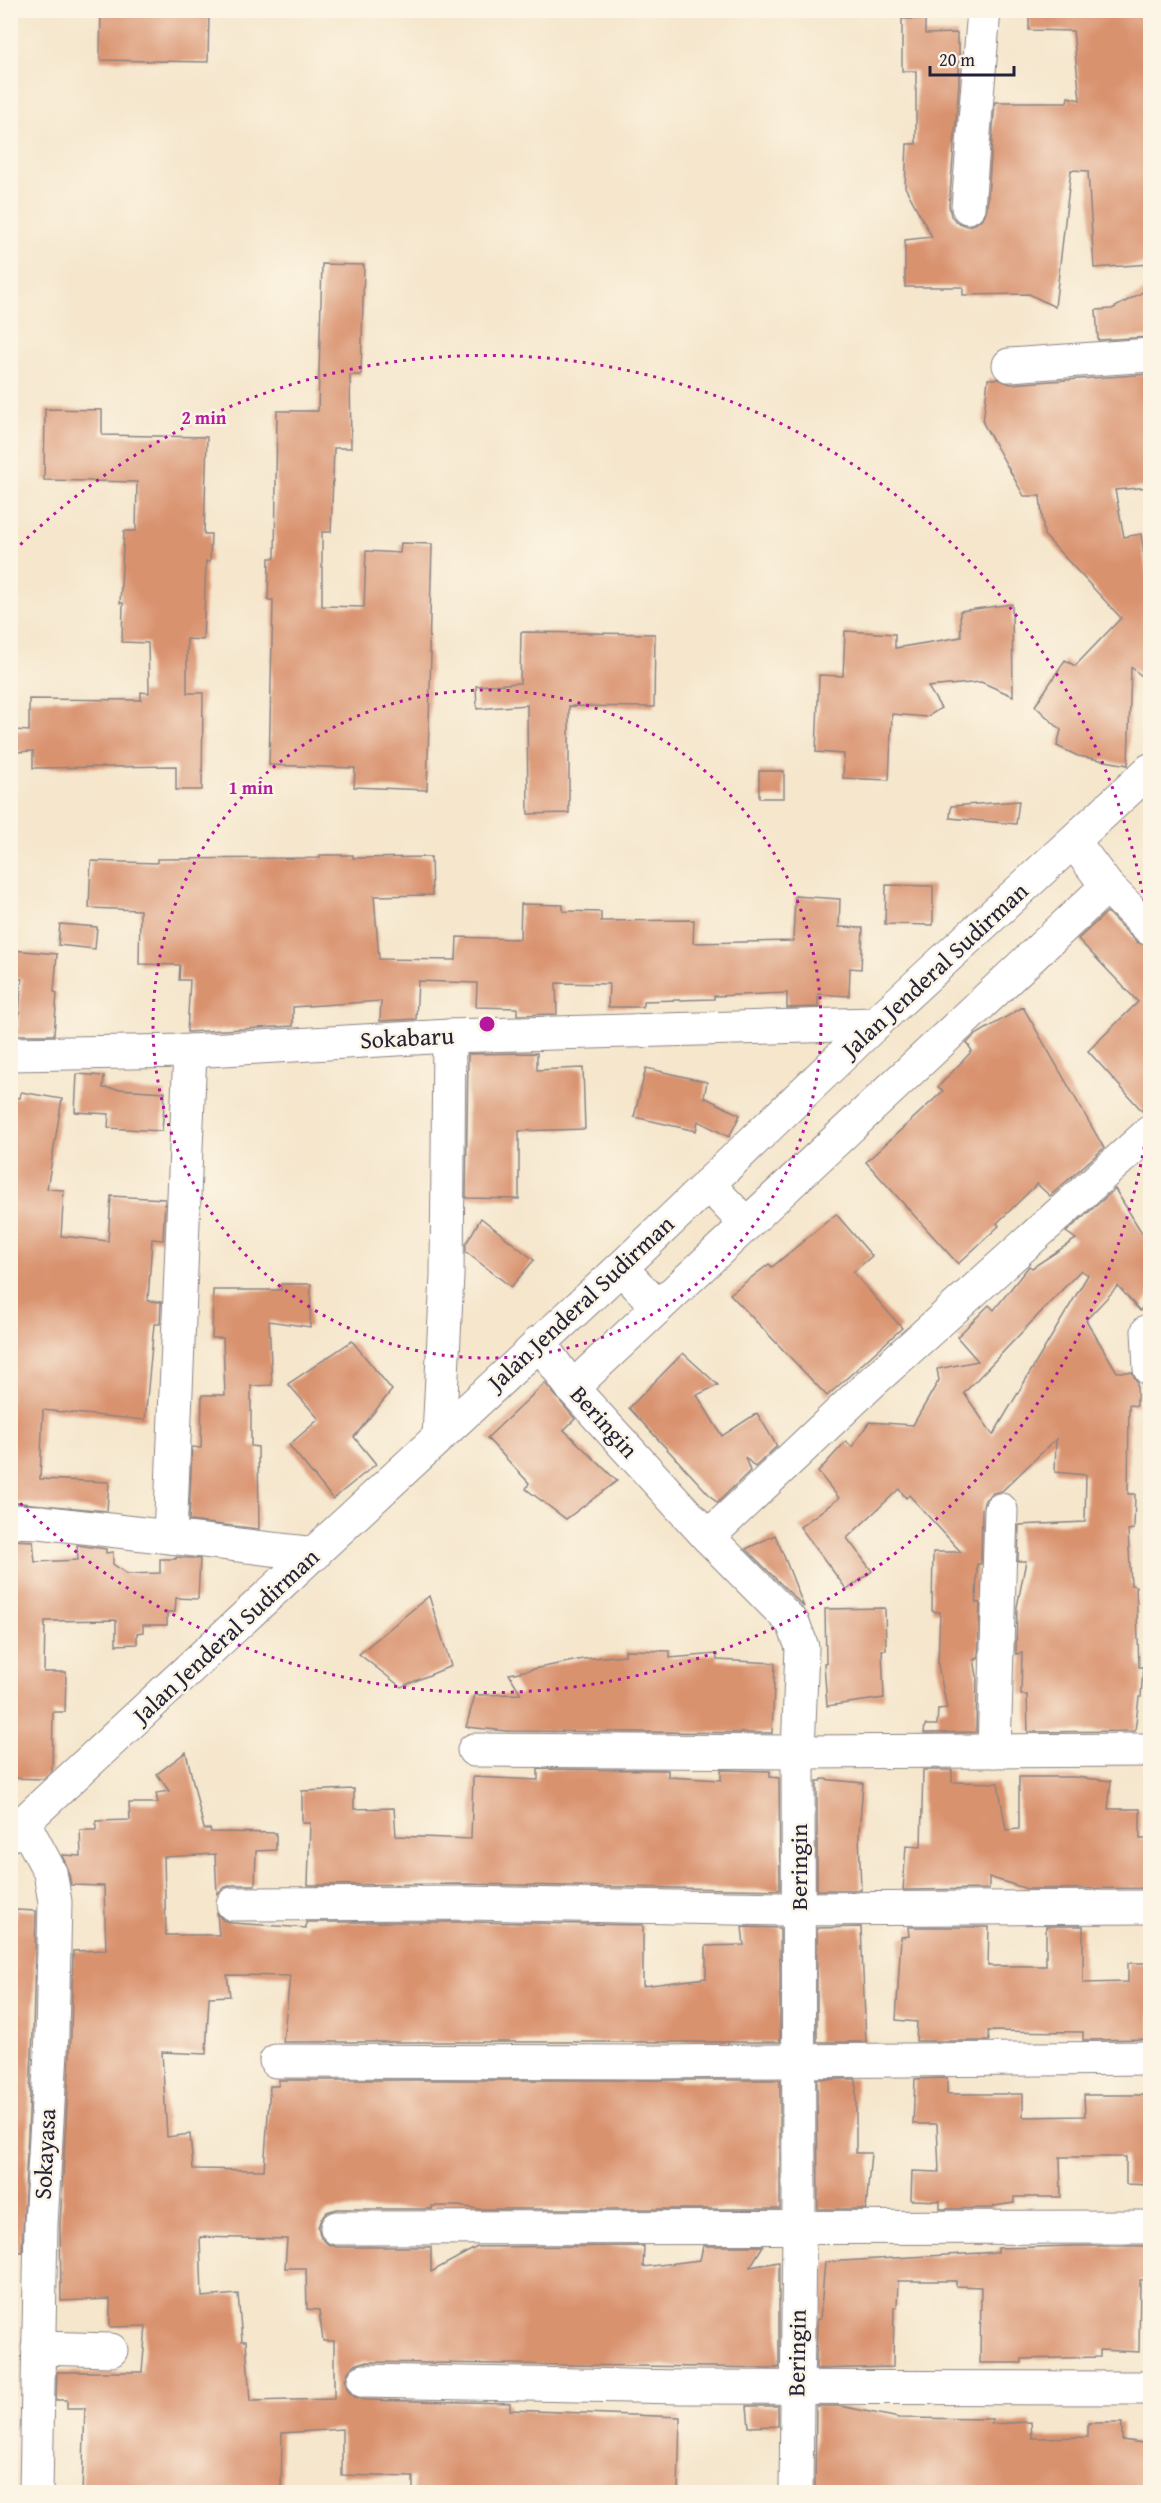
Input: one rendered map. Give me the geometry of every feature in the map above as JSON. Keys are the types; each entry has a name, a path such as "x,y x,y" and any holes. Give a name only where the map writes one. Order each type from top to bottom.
{"street":[{"path":"968,207 984,10"},
{"path":"1010,365 1150,355"},
{"name":"Jalan Jenderal Sudirman","path":"15,1827 315,1554 539,1342 621,1268 875,1024 1150,770"},
{"path":"1074,842 1107,886 1150,929"},
{"path":"572,1388 1107,886"},
{"name":"Sokabaru","path":"10,1054 190,1051 449,1036 875,1024"},
{"path":"439,1436 447,1276 449,1036"},
{"path":"170,1537 190,1051"},
{"path":"708,1537 872,1383 1150,1132"},
{"path":"708,1184 746,1224"},
{"path":"621,1268 658,1307"},
{"path":"1148,1331 1150,1369"},
{"name":"Beringin","path":"539,1342 572,1388 708,1537 770,1597 793,1623 802,1647 798,1752 799,2229 796,2493"},
{"path":"994,1751 1002,1510"},
{"path":"10,1521 40,1522 315,1554"},
{"path":"474,1750 798,1752 1150,1750"},
{"name":"Sokayasa","path":"15,1827 50,1872 55,1902 52,2022 41,2224 36,2493"},
{"path":"234,1904 467,1903 799,1908 1150,1907"},
{"path":"276,2061 1150,2058"},
{"path":"337,2228 1150,2227"},
{"path":"38,2348 111,2350"},
{"path":"364,2381 796,2387 1150,2388"}],"building":[{"path":"101,10 209,10 208,62 100,60"},
{"path":"1029,10 1150,10 1148,98 1150,98 1150,225 1145,225 1150,264 1094,268 1088,171 1071,170 1055,307 1029,294 963,295 963,287 905,287 905,240 932,237 905,187 907,144 916,144 916,71 902,71 902,19 925,19 925,34 957,33 959,85 949,206 951,216 957,222 967,226 983,218 987,209 995,102 1067,102 1068,97 1080,100 1073,31 1029,30"},
{"path":"322,264 364,265 361,375 350,375 351,448 334,448 331,532 322,532 322,606 364,607 366,551 400,553 401,543 432,544 427,790 354,787 355,768 269,765 273,600 268,600 269,558 275,558 277,411 318,411"},
{"path":"1150,288 1150,337 1098,340 1096,310 1112,309"},
{"path":"1150,374 1150,487 1115,490 1124,537 1141,534 1150,597 1150,683 1131,667 1128,765 1078,756 1057,746 1061,730 1035,706 1065,660 1075,666 1121,618 1044,535 1040,496 1024,496 983,423 988,379 998,379 1010,384"},
{"path":"45,409 102,410 102,435 207,437 204,534 211,534 210,562 206,561 203,640 187,639 187,693 203,693 202,790 176,790 176,766 33,768 33,751 15,752 15,730 29,731 29,699 141,700 141,692 149,693 148,643 122,642 123,603 120,603 124,531 136,531 137,482 44,480"},
{"path":"1012,604 1013,696 981,682 928,687 941,708 927,717 892,714 889,780 843,778 844,754 816,752 819,675 843,676 845,631 895,634 895,648 961,637 960,611"},
{"path":"521,632 655,634 654,707 569,706 569,813 528,814 527,705 477,709 476,686 520,683"},
{"path":"759,771 784,771 784,798 759,798"},
{"path":"1019,801 1016,824 950,818 951,806"},
{"path":"320,855 353,855 353,858 431,857 432,895 374,896 379,959 456,960 457,937 520,939 521,904 563,905 563,911 601,912 601,921 694,920 693,943 793,941 795,896 840,899 839,927 863,928 861,969 850,968 849,996 818,994 818,1007 787,1008 787,993 714,996 714,999 643,1001 643,1007 608,1007 609,984 556,983 557,1014 517,1015 517,1008 476,1007 477,983 418,981 416,1019 380,1021 381,1001 293,1007 293,1026 187,1032 190,980 179,980 180,965 139,964 140,910 89,908 91,861 157,863 157,859 320,858"},
{"path":"886,885 933,886 933,925 885,924"},
{"path":"1107,912 1137,942 1150,947 1150,1114 1145,1114 1088,1051 1138,1002 1078,939"},
{"path":"60,924 97,927 95,949 58,945"},
{"path":"12,950 57,954 54,1035 17,1035 22,979 10,978"},
{"path":"1023,1007 1104,1148 1050,1196 1037,1184 997,1223 999,1226 958,1264 866,1162 943,1091 938,1087 972,1051 967,1043 974,1036"},
{"path":"537,1053 537,1070 583,1068 585,1129 519,1131 519,1199 466,1198 468,1054"},
{"path":"646,1068 707,1082 704,1097 740,1115 729,1137 698,1121 696,1131 634,1117"},
{"path":"77,1074 104,1076 103,1088 165,1092 162,1131 108,1128 109,1114 75,1112"},
{"path":"21,1092 62,1099 47,1189 64,1190 61,1236 108,1241 111,1196 165,1199 163,1240 152,1239 148,1301 161,1302 160,1324 154,1324 145,1420 43,1410 40,1479 109,1482 107,1511 10,1502 10,1097 20,1098"},
{"path":"1115,1189 1150,1246 1150,1293 1140,1311 1118,1286 1086,1320 1117,1372 1132,1372 1137,1382 1137,1406 1129,1405 1128,1494 1135,1494 1134,1529 1128,1530 1131,1585 1136,1586 1139,1667 1143,1667 1135,1731 1028,1732 1027,1695 1021,1695 1022,1653 1016,1654 1017,1607 1026,1561 1018,1561 1019,1525 1085,1522 1086,1475 1055,1472 1056,1439 1002,1491 993,1493 985,1500 982,1509 981,1564 977,1564 976,1603 980,1603 978,1659 974,1659 977,1676 976,1732 924,1733 925,1725 937,1725 938,1709 947,1708 938,1665 940,1612 932,1611 933,1552 961,1552 909,1495 906,1498 899,1489 847,1538 872,1571 847,1590 800,1527 839,1498 818,1472 846,1441 852,1447 869,1422 913,1425 939,1380 937,1369 978,1361 957,1337 989,1305 994,1310 1029,1266 1032,1268 1076,1239 1066,1232","holes":["1081,1270 1088,1275 993,1435 964,1393"]},
{"path":"836,1214 872,1256 853,1272 902,1328 827,1396 730,1294 769,1264 772,1267"},
{"path":"481,1218 534,1260 511,1287 466,1252 466,1244"},
{"path":"281,1284 311,1284 310,1327 269,1321 272,1385 251,1386 251,1446 258,1447 259,1529 189,1521 192,1447 201,1448 202,1395 225,1395 223,1338 212,1338 213,1290 281,1290"},
{"path":"352,1341 392,1390 354,1437 376,1464 333,1499 289,1445 319,1419 288,1384"},
{"path":"683,1353 718,1385 697,1395 722,1436 757,1413 777,1446 755,1467 745,1457 750,1471 717,1503 629,1408"},
{"path":"545,1383 575,1419 564,1430 617,1481 566,1519 526,1489 529,1483 487,1438"},
{"path":"775,1535 784,1556 804,1607 746,1549"},
{"path":"10,1540 33,1541 35,1562 78,1560 77,1545 106,1549 106,1553 113,1552 113,1564 127,1574 160,1573 160,1559 176,1559 176,1557 200,1559 198,1599 176,1598 175,1612 167,1612 167,1625 143,1625 143,1632 137,1633 137,1644 116,1645 116,1620 45,1621 44,1672 66,1672 65,1712 53,1712 52,1771 43,1779 10,1778"},
{"path":"429,1596 451,1666 401,1687 359,1654"},
{"path":"885,1608 886,1650 882,1650 884,1698 827,1706 824,1663 826,1663 825,1609"},
{"path":"625,1650 670,1651 670,1658 717,1654 717,1660 775,1663 772,1733 507,1731 466,1727 475,1695 521,1694 509,1674 583,1659 625,1655"},
{"path":"186,1752 204,1829 210,1829 211,1832 276,1833 276,1850 256,1851 255,1885 232,1885 223,1888 217,1894 215,1854 164,1857 166,1935 219,1935 217,1913 223,1920 232,1923 306,1928 306,1922 643,1925 643,1986 706,1978 706,1946 744,1945 742,1927 780,1928 780,2042 283,2042 290,1976 227,1975 230,1996 209,1997 206,2054 162,2052 167,2137 190,2134 193,2169 264,2170 270,2086 278,2086 279,2080 780,2080 780,2209 479,2209 432,2206 432,2209 337,2209 327,2212 318,2227 321,2238 336,2247 431,2247 431,2272 477,2247 644,2246 643,2267 700,2260 703,2246 763,2246 750,2267 779,2262 779,2368 364,2362 354,2365 348,2372 345,2381 348,2391 364,2400 510,2403 510,2410 680,2417 678,2493 413,2493 413,2477 342,2475 342,2429 282,2433 281,2493 82,2493 85,2408 67,2408 67,2400 56,2400 57,2372 142,2372 146,2326 110,2327 110,2299 61,2301 60,2225 71,2035 73,1951 106,1950 104,1886 71,1885 62,1855 81,1856 80,1830 96,1830 96,1821 130,1820 129,1803 158,1803 156,1793 169,1791 157,1774","holes":["200,2237 287,2239 285,2268 306,2268 307,2309 319,2310 323,2341 334,2341 334,2399 250,2401 246,2341 242,2341 238,2294 202,2297"]},
{"path":"538,1769 668,1770 668,1777 721,1780 721,1770 770,1771 770,1777 779,1778 780,1890 467,1884 308,1885 310,1823 302,1823 302,1791 354,1789 354,1809 394,1808 396,1836 471,1839 473,1777 538,1780"},
{"path":"923,1770 952,1770 952,1782 998,1783 1006,1830 1019,1829 1019,1777 1075,1777 1111,1781 1108,1809 1140,1809 1140,1839 1150,1839 1150,1888 1027,1889 989,1877 989,1889 903,1890 906,1846 921,1847"},
{"path":"822,1779 863,1783 859,1834 861,1890 817,1890 817,1781"},
{"path":"16,1910 36,1911 33,2033 22,2252 10,2250 10,1926 14,1926"},
{"path":"1046,1926 1083,1926 1083,1983 1128,1982 1128,1963 1150,1963 1150,2039 1083,2040 1083,2032 988,2031 989,2041 916,2041 917,2022 896,2020 901,1937 909,1936 908,1927 989,1927 988,1966 1046,1966"},
{"path":"861,1927 866,2042 817,2042 817,1928"},
{"path":"947,2078 947,2094 1023,2094 1023,2117 1085,2116 1084,2095 1150,2095 1150,2185 1126,2184 1126,2157 1060,2157 1061,2197 1014,2197 1014,2203 993,2208 940,2209 940,2201 911,2200 912,2171 939,2172 937,2124 913,2124 915,2079"},
{"path":"817,2079 856,2079 856,2153 871,2153 866,2209 818,2209"},
{"path":"1145,2246 1144,2280 1140,2280 1139,2352 1100,2350 1100,2357 1022,2359 1022,2363 980,2363 981,2287 956,2286 956,2281 898,2281 897,2307 894,2307 893,2367 816,2369 817,2319 820,2319 825,2262 998,2252 998,2248"},
{"path":"747,2406 778,2406 778,2426 749,2427"},
{"path":"816,2406 840,2406 899,2418 992,2419 991,2424 1031,2422 1032,2438 1088,2437 1088,2423 1122,2423 1122,2440 1150,2444 1150,2490 1120,2488 1120,2493 815,2493"}]}
